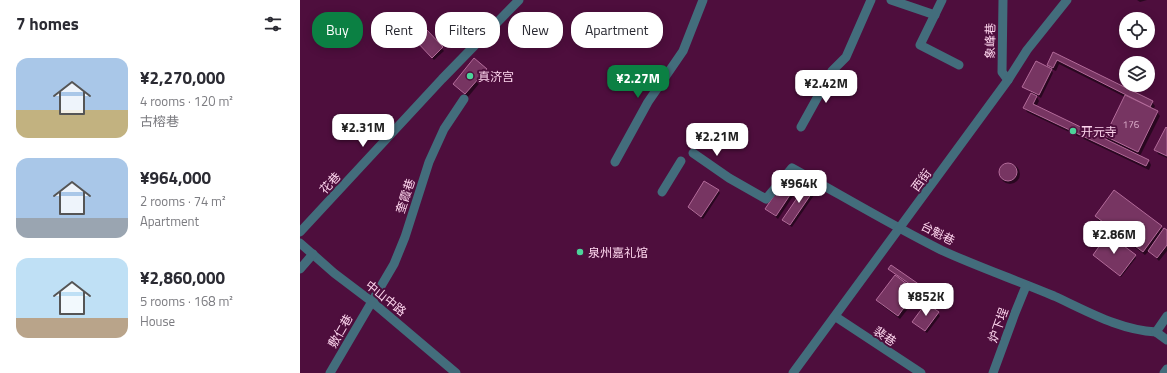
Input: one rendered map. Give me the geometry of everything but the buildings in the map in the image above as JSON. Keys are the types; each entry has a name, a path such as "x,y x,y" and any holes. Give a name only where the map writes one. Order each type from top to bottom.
{"street":[{"name":"花巷","path":"300,232 442,79 519,0"},
{"path":"615,162 648,102 683,51 703,0"},
{"path":"801,127 832,71 846,57 871,0"},
{"path":"891,0 935,15"},
{"path":"942,0 920,45 959,65"},
{"name":"象峰巷","path":"1003,0 1002,72 1008,80"},
{"name":"西街","path":"793,373 836,317 1008,80 1027,50 1067,0"},
{"name":"奎霞巷","path":"371,301 394,264 405,237 429,162 444,129 464,99"},
{"name":"台魁巷","path":"694,153 729,178 766,199 792,168 943,250 1026,286 1054,296 1098,318 1141,331 1156,332"},
{"path":"662,192 681,161"},
{"name":"中山中路","path":"300,243 334,273 371,301 456,373"},
{"path":"300,268 313,254"},
{"name":"炉下埕","path":"993,373 1014,313 1026,286"},
{"name":"敷仁巷","path":"330,373 371,301"},
{"path":"1167,316 1156,332 1167,340"},
{"name":"裴巷","path":"836,317 921,373"},
{"path":"1164,373 1167,369"}],"place":[{"name":"真济宫","path":"470,76"},
{"name":"开元寺","path":"1073,131"},
{"name":"泉州嘉礼馆","path":"580,252"}]}
